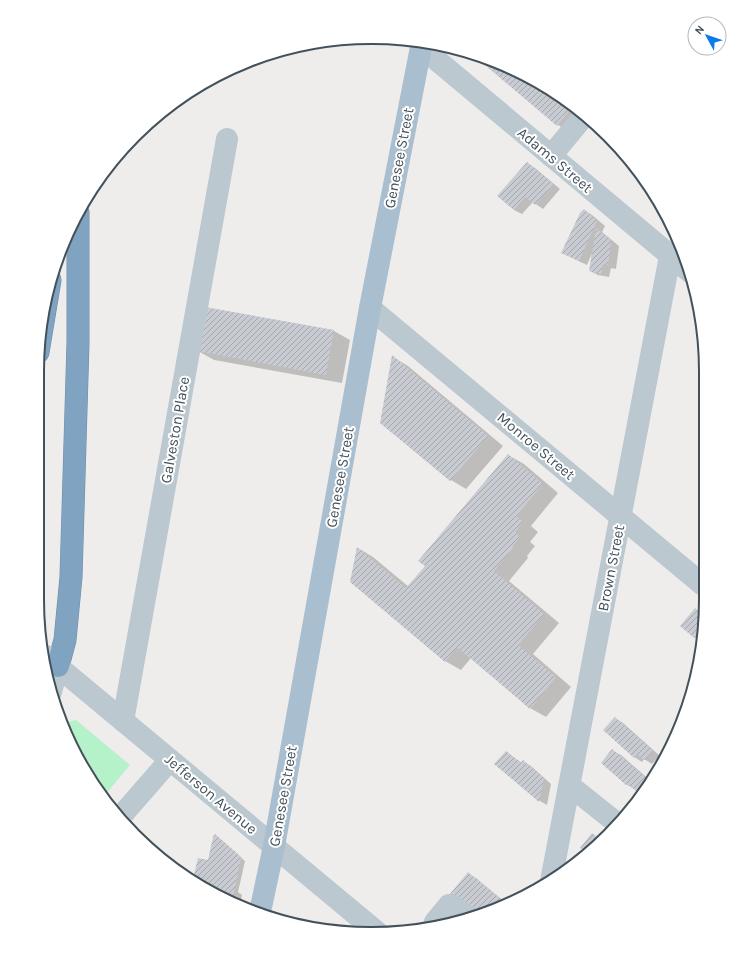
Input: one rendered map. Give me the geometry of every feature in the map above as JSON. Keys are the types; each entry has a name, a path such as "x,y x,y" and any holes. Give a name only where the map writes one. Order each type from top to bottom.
{"highway":[{"path":"51,661 64,640 71,577 78,343 78,227"}],"main road":[{"name":"Genesee Street","path":"261,908 274,846 370,308 420,48"}],"street":[{"name":"Adams Street","path":"425,49 682,265"},
{"path":"551,156 581,120"},
{"name":"Galveston Place","path":"123,721 227,139"},
{"name":"Brown Street","path":"553,872 670,256"},
{"name":"Monroe Street","path":"370,308 699,582"},
{"name":"Jefferson Avenue","path":"51,661 371,927"},
{"path":"124,814 170,760"},
{"path":"570,785 613,820"},
{"path":"436,921 449,905 463,914"}],"green space":[{"path":"76,720 130,765 107,792 88,763 68,722"}],"building":[{"path":"483,63 535,88 569,111 557,126"},
{"path":"527,162 553,184 535,205 525,197 514,210 497,196"},
{"path":"584,209 597,221 579,261 561,253 580,213"},
{"path":"596,228 611,240 608,265 603,264 601,274 589,271"},
{"path":"205,307 334,330 326,375 197,351"},
{"path":"392,355 488,436 450,481 380,423"},
{"path":"508,454 543,484 516,516 523,522 515,532 520,537 494,571 544,614 518,645 556,677 530,709 457,647 445,662 350,582 357,547 406,588 425,566 418,561"},
{"path":"695,608 698,611 697,635 694,638 680,626"},
{"path":"615,717 653,751 644,760 637,754 634,758 603,730"},
{"path":"612,749 646,778 636,791 627,783 626,785 601,763"},
{"path":"506,751 521,763 523,760 544,778 539,802 494,764"},
{"path":"592,833 597,837 582,850 580,848"},
{"path":"215,834 241,858 233,896 194,874 198,858 208,860"},
{"path":"468,872 501,900 471,912 450,894"}]}
